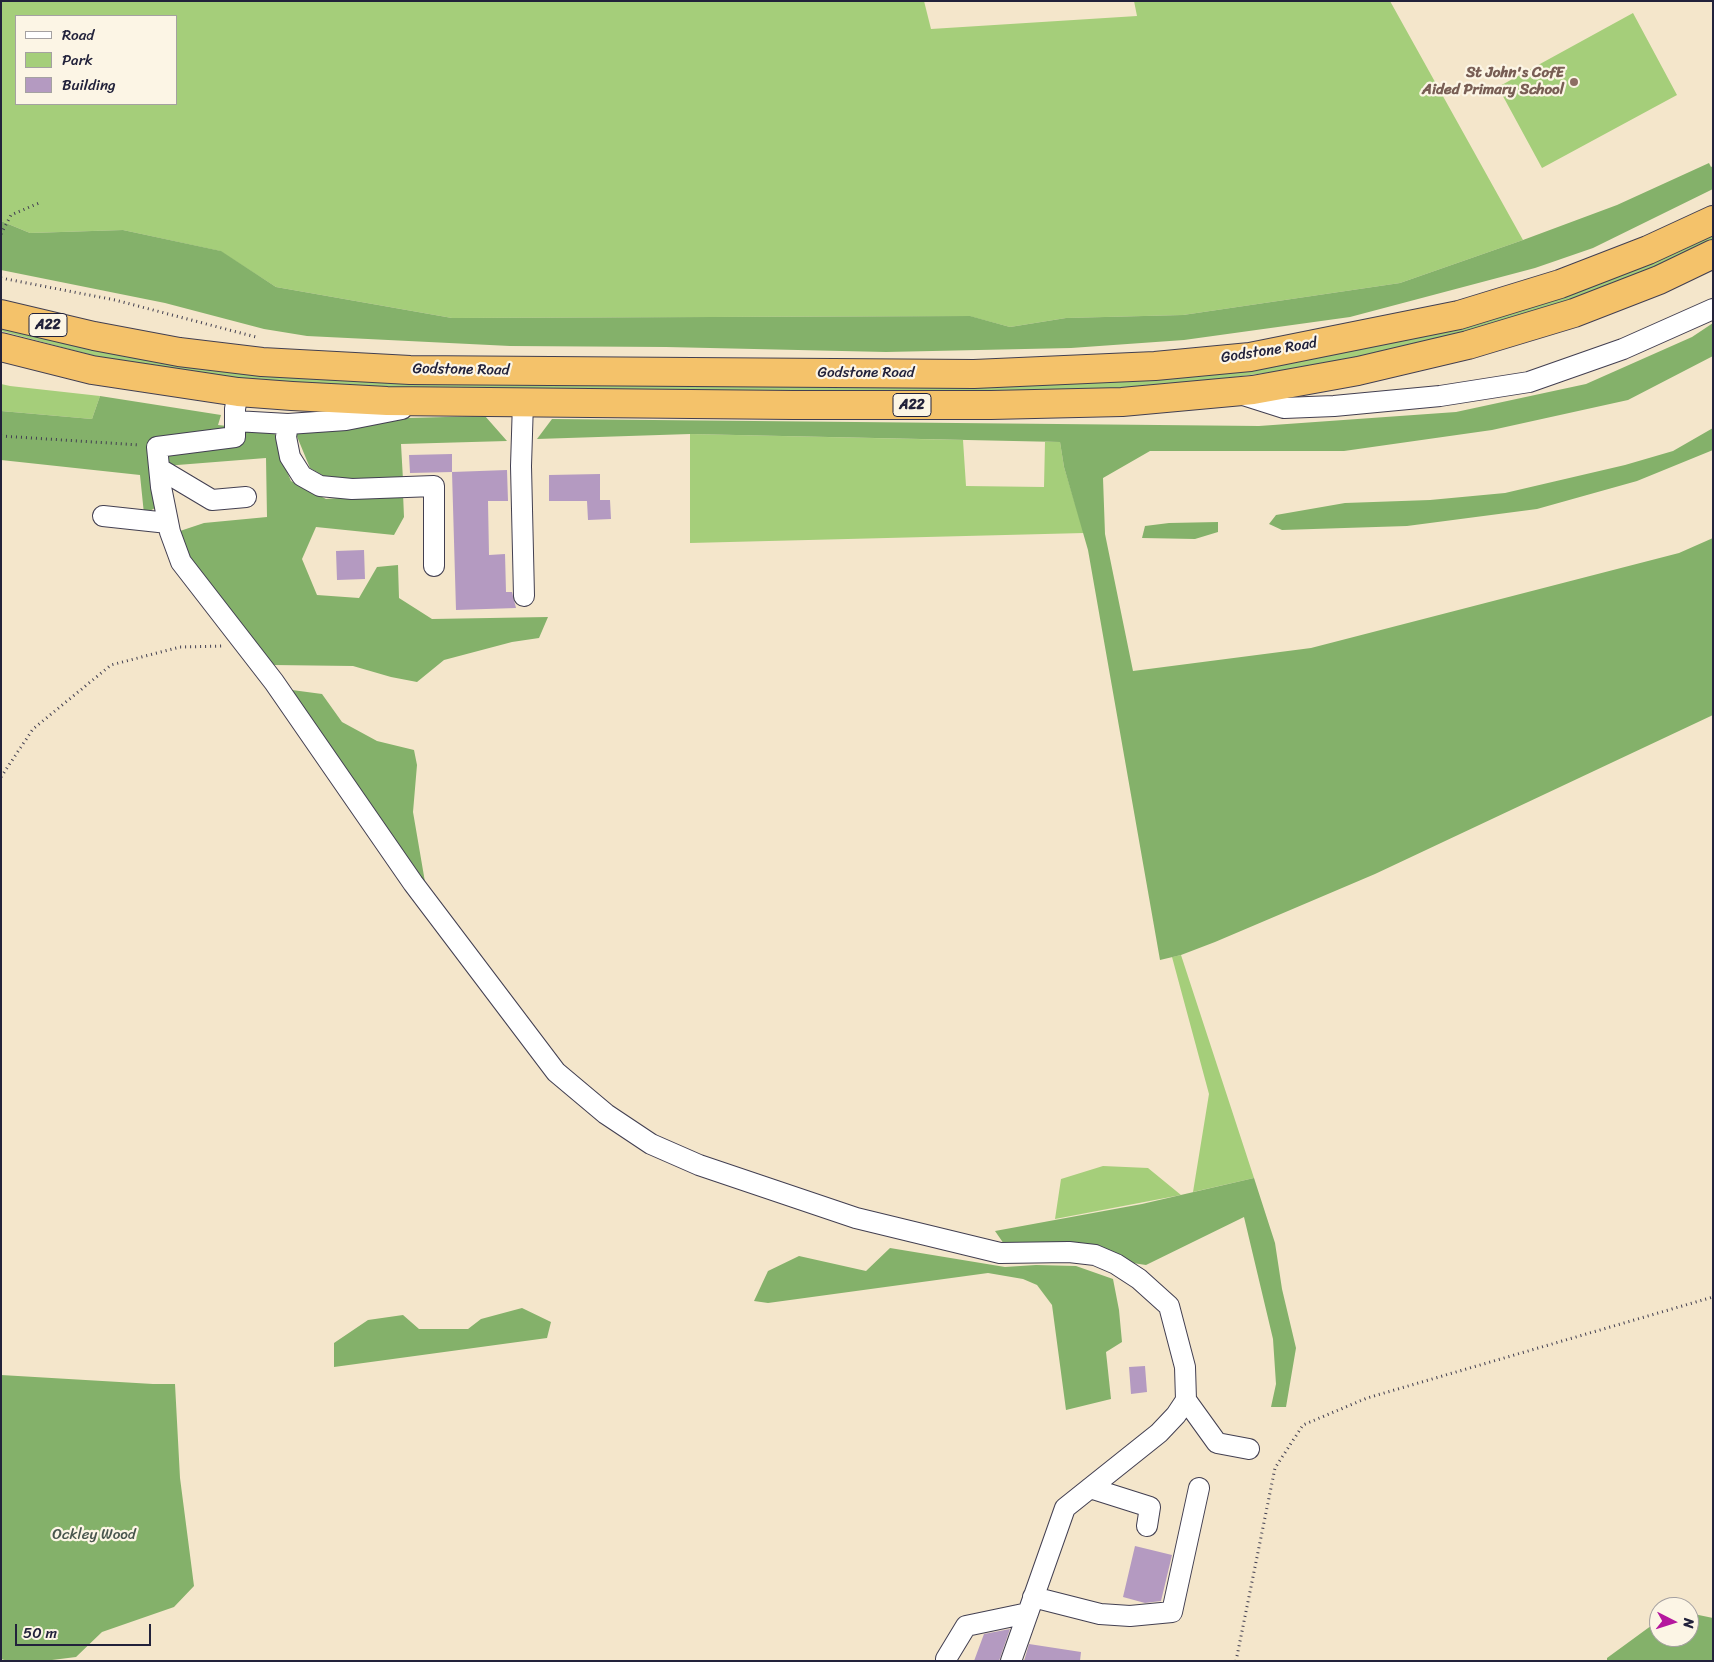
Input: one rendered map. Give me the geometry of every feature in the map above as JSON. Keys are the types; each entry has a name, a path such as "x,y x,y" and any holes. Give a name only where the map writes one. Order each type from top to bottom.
{"highway":[{"name":"Godstone Road","path":"1,314 94,336 179,352 262,362 410,370 974,374 1155,366 1250,357 1460,315 1560,284 1648,250 1713,220"},
{"name":"Godstone Road","path":"1,347 92,370 238,392 292,396 426,401 523,402 1000,405 1122,402 1234,392 1358,371 1468,345 1574,313 1659,280 1713,254"}],"lane":[{"path":"1234,392 1284,408 1334,406 1440,396 1529,382 1623,350 1713,310"},
{"path":"238,392 235,437 157,446 168,523 181,562 274,682 413,883 556,1072 606,1114 651,1144 699,1165 856,1218 1000,1253 1069,1252 1095,1255 1116,1264 1138,1279 1169,1306 1185,1367 1186,1400 1217,1443 1249,1449"},
{"path":"235,421 288,424 346,420 400,410 426,401"},
{"path":"523,402 521,466 524,596"},
{"path":"288,424 286,437 290,457 302,476 320,486 352,489 434,486 434,566"},
{"path":"160,469 212,500 246,497"},
{"path":"103,516 168,523"},
{"path":"1011,1661 1065,1508 1159,1433 1176,1415 1186,1400"},
{"path":"1090,1488 1150,1507 1147,1526"},
{"path":"946,1659 966,1626 1030,1605 1130,1616 1172,1612 1199,1488"}],"path":[{"path":"1,234 11,214 39,203"},
{"path":"1,278 115,300 259,338"},
{"path":"1,436 157,446"},
{"path":"1,778 32,729 111,666 180,647 246,646"},
{"path":"1236,1661 1275,1468 1303,1426 1366,1398 1713,1297"}],"green space":[{"path":"1,1 924,1 931,29 1137,16 1134,1 1390,1 1523,240 1400,283 1183,315 1066,318 1010,327 969,316 452,318 276,287 220,251 123,230 30,233 1,221"},
{"path":"1633,13 1677,95 1542,168 1498,87"},
{"path":"1709,163 1711,167 1713,166 1713,189 1593,248 1535,268 1350,317 1184,340 1071,348 886,352 510,346 307,336 264,329 165,303 1,270 1,221 30,233 123,230 221,251 276,287 452,318 970,316 1010,327 1066,318 1183,315 1400,283 1617,205"},
{"path":"1713,230 1713,245 1570,305 1357,361 1135,390 1020,392 423,392 194,376 118,362 1,331 1,324 167,363 1262,366"},
{"path":"1713,323 1713,356 1628,400 1492,430 1344,451 1150,451 1103,478 1105,534 1133,671 1311,648 1679,553 1713,538 1713,715 1375,874 1215,942 1181,955 1160,960 1088,550 1064,467 1060,442 690,434 537,439 552,419 1259,426 1456,412 1586,384 1692,337"},
{"path":"1,384 100,396 92,419 1,411"},
{"path":"100,396 221,415 218,425 274,431 282,460 291,481 326,499 403,493 404,517 394,535 316,527 302,559 317,595 359,598 377,567 398,565 399,598 432,619 548,617 539,638 512,642 444,660 417,682 353,666 273,665 189,563 177,532 204,523 267,517 266,458 152,467 157,507 144,514 140,475 1,460 1,411 92,419"},
{"path":"485,416 507,441 401,444 403,480 334,482 310,468 296,434 346,429 407,418"},
{"path":"1713,428 1713,450 1637,481 1537,509 1407,526 1282,530 1269,524 1276,515 1345,503 1430,500 1505,493 1625,465 1673,451"},
{"path":"690,434 963,440 966,486 1044,487 1045,442 1060,442 1064,467 1084,533 690,543"},
{"path":"1218,522 1218,532 1195,539 1142,538 1145,526 1169,523"},
{"path":"292,690 322,694 342,722 377,741 414,750 417,765 413,812 425,882"},
{"path":"1181,955 1254,1178 1193,1192 1209,1094 1172,957"},
{"path":"1103,1166 1148,1168 1181,1195 1055,1219 1061,1179"},
{"path":"1254,1178 1275,1243 1282,1289 1296,1348 1286,1407 1271,1407 1276,1384 1273,1339 1244,1217 1146,1265 1004,1244 995,1231 1142,1204"},
{"path":"890,1248 1005,1267 1036,1265 1076,1266 1113,1279 1119,1310 1122,1342 1106,1352 1111,1399 1066,1410 1052,1305 1037,1285 1023,1279 988,1273 768,1303 754,1301 768,1271 799,1256 866,1271"},
{"path":"522,1308 551,1322 547,1338 334,1367 334,1343 368,1320 403,1315 419,1329 468,1329 481,1319"},
{"name":"Ockley Wood","path":"1,1375 175,1384 180,1478 194,1586 174,1607 102,1632 76,1657 44,1661 8,1661 1,1659"},
{"path":"1699,1615 1713,1618 1713,1661 1607,1661 1607,1658 1649,1627 1649,1647 1699,1647"}],"building":[{"path":"452,454 452,472 410,473 409,455"},
{"path":"507,470 508,501 488,501 489,555 505,554 506,592 512,592 516,608 456,610 452,472"},
{"path":"600,474 600,500 610,500 611,519 588,520 587,501 549,501 549,475"},
{"path":"364,550 365,579 337,580 336,551"},
{"path":"1145,1366 1147,1392 1131,1394 1129,1367"},
{"path":"1135,1546 1172,1555 1161,1601 1145,1603 1123,1597"},
{"path":"1010,1629 999,1661 974,1661 984,1634"},
{"path":"1029,1644 1081,1652 1080,1661 1024,1661"}],"place":[{"name":"St John's CofE Aided Primary School","path":"1574,82"}]}
